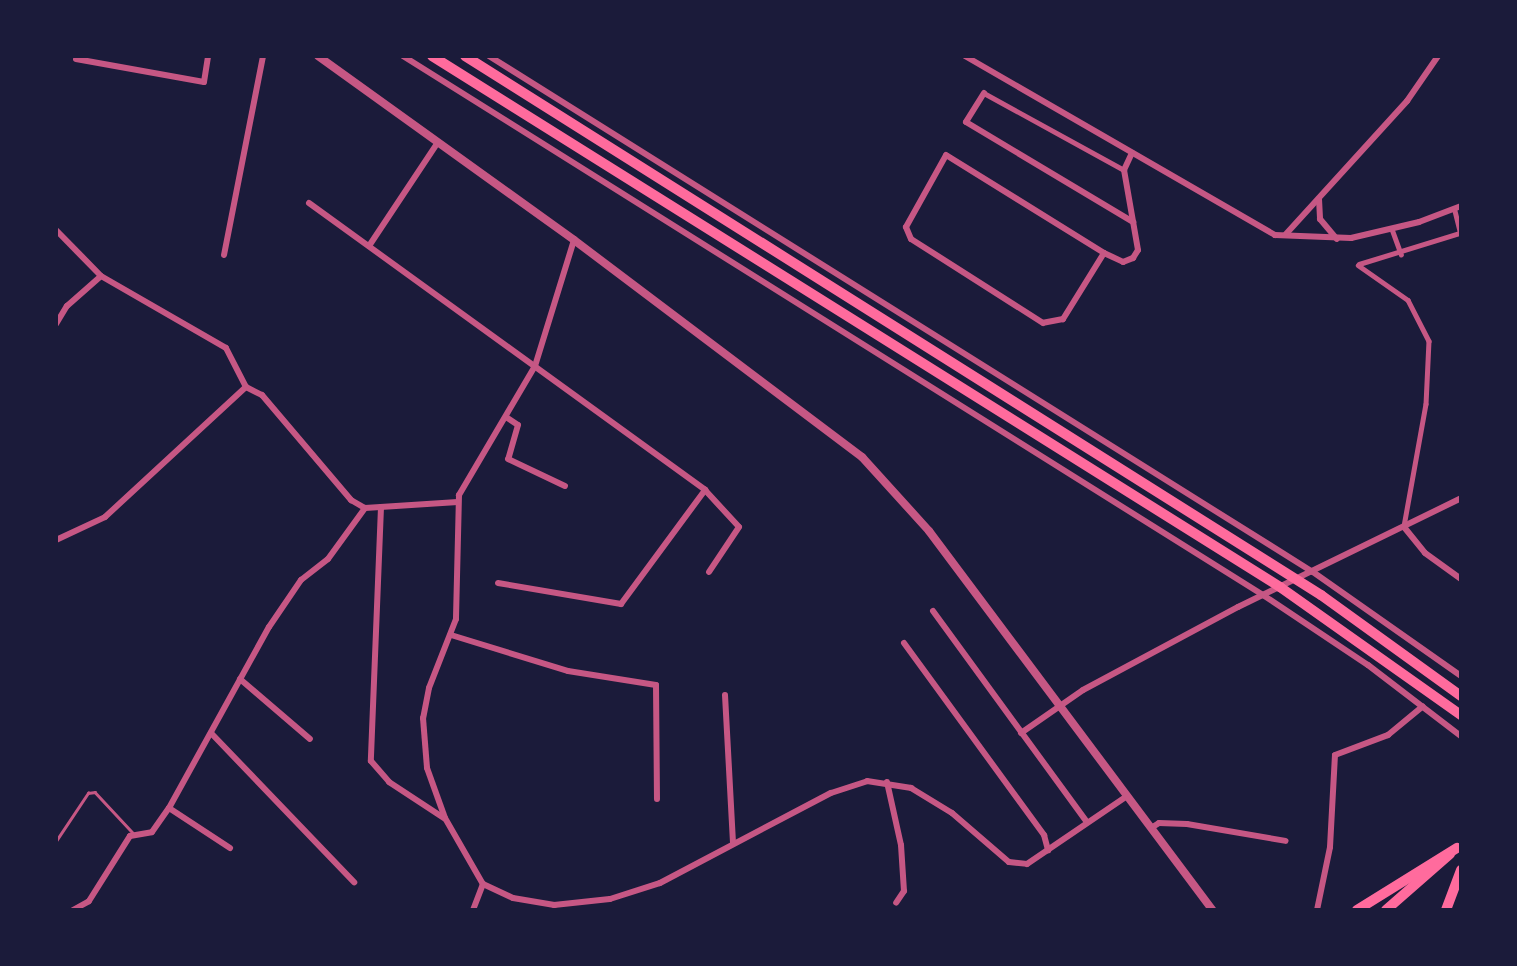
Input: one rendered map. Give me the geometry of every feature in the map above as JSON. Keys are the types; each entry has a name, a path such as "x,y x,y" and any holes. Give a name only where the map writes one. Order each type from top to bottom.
{"highway":[{"path":"432,56 1280,587 1461,715"},
{"path":"464,56 1296,580 1461,696"}],"main road":[{"path":"1357,910 1459,846"},
{"path":"1386,910 1459,846"},
{"path":"1446,910 1461,870"}],"street":[{"path":"76,59 204,82 208,56"},
{"path":"224,255 262,56"},
{"path":"318,56 574,240 862,457 929,531 1213,910"},
{"path":"402,56 1263,595 1423,706 1461,736"},
{"path":"489,56 1313,572 1461,676"},
{"path":"965,56 1264,230 1337,239 1392,229 1458,207 1460,233 1401,254 1358,265 1408,300 1429,341 1426,404 1404,527 1424,553 1461,579"},
{"path":"1286,234 1408,101 1438,56"},
{"path":"1124,170 984,93 966,122 1133,222"},
{"path":"369,246 438,142"},
{"path":"1104,253 1063,319 1042,323 911,239 906,227 909,217 946,155 1104,253 1123,261 1133,258 1138,250 1124,170 1132,153"},
{"path":"1320,197 1320,219 1337,239"},
{"path":"309,203 703,489 739,527 709,572"},
{"path":"1392,229 1401,254"},
{"path":"56,230 101,276 226,348 246,387 262,395 351,500 365,508 458,502"},
{"path":"574,240 535,366 462,488 458,502 456,619 429,688 422,728 426,768 445,818 483,884 529,902 594,903 660,883 846,786 887,782 911,788 941,805 1014,864 1033,862 1126,796"},
{"path":"56,324 67,306 101,276"},
{"path":"56,540 105,517 246,387"},
{"path":"506,417 518,425 508,459 565,486"},
{"path":"498,583 621,604 703,489"},
{"path":"1021,733 1059,707 1263,595 1461,498"},
{"path":"73,910 89,901 134,834 152,832 169,808 240,679 301,580 328,559 365,508"},
{"path":"381,508 371,761 389,782 445,818"},
{"path":"933,611 1087,822"},
{"path":"451,635 568,671 656,685 657,799"},
{"path":"904,643 1044,835 1048,850"},
{"path":"240,679 310,739"},
{"path":"725,695 733,844"},
{"path":"1317,910 1330,847 1335,755 1388,735 1423,706"},
{"path":"211,733 354,882"},
{"path":"887,782 901,845 904,891 896,903"},
{"path":"169,808 230,848"},
{"path":"1151,828 1159,823 1187,824 1286,841"},
{"path":"473,910 483,884"}],"lane":[{"path":"56,841 88,793 95,792 134,834"}]}
